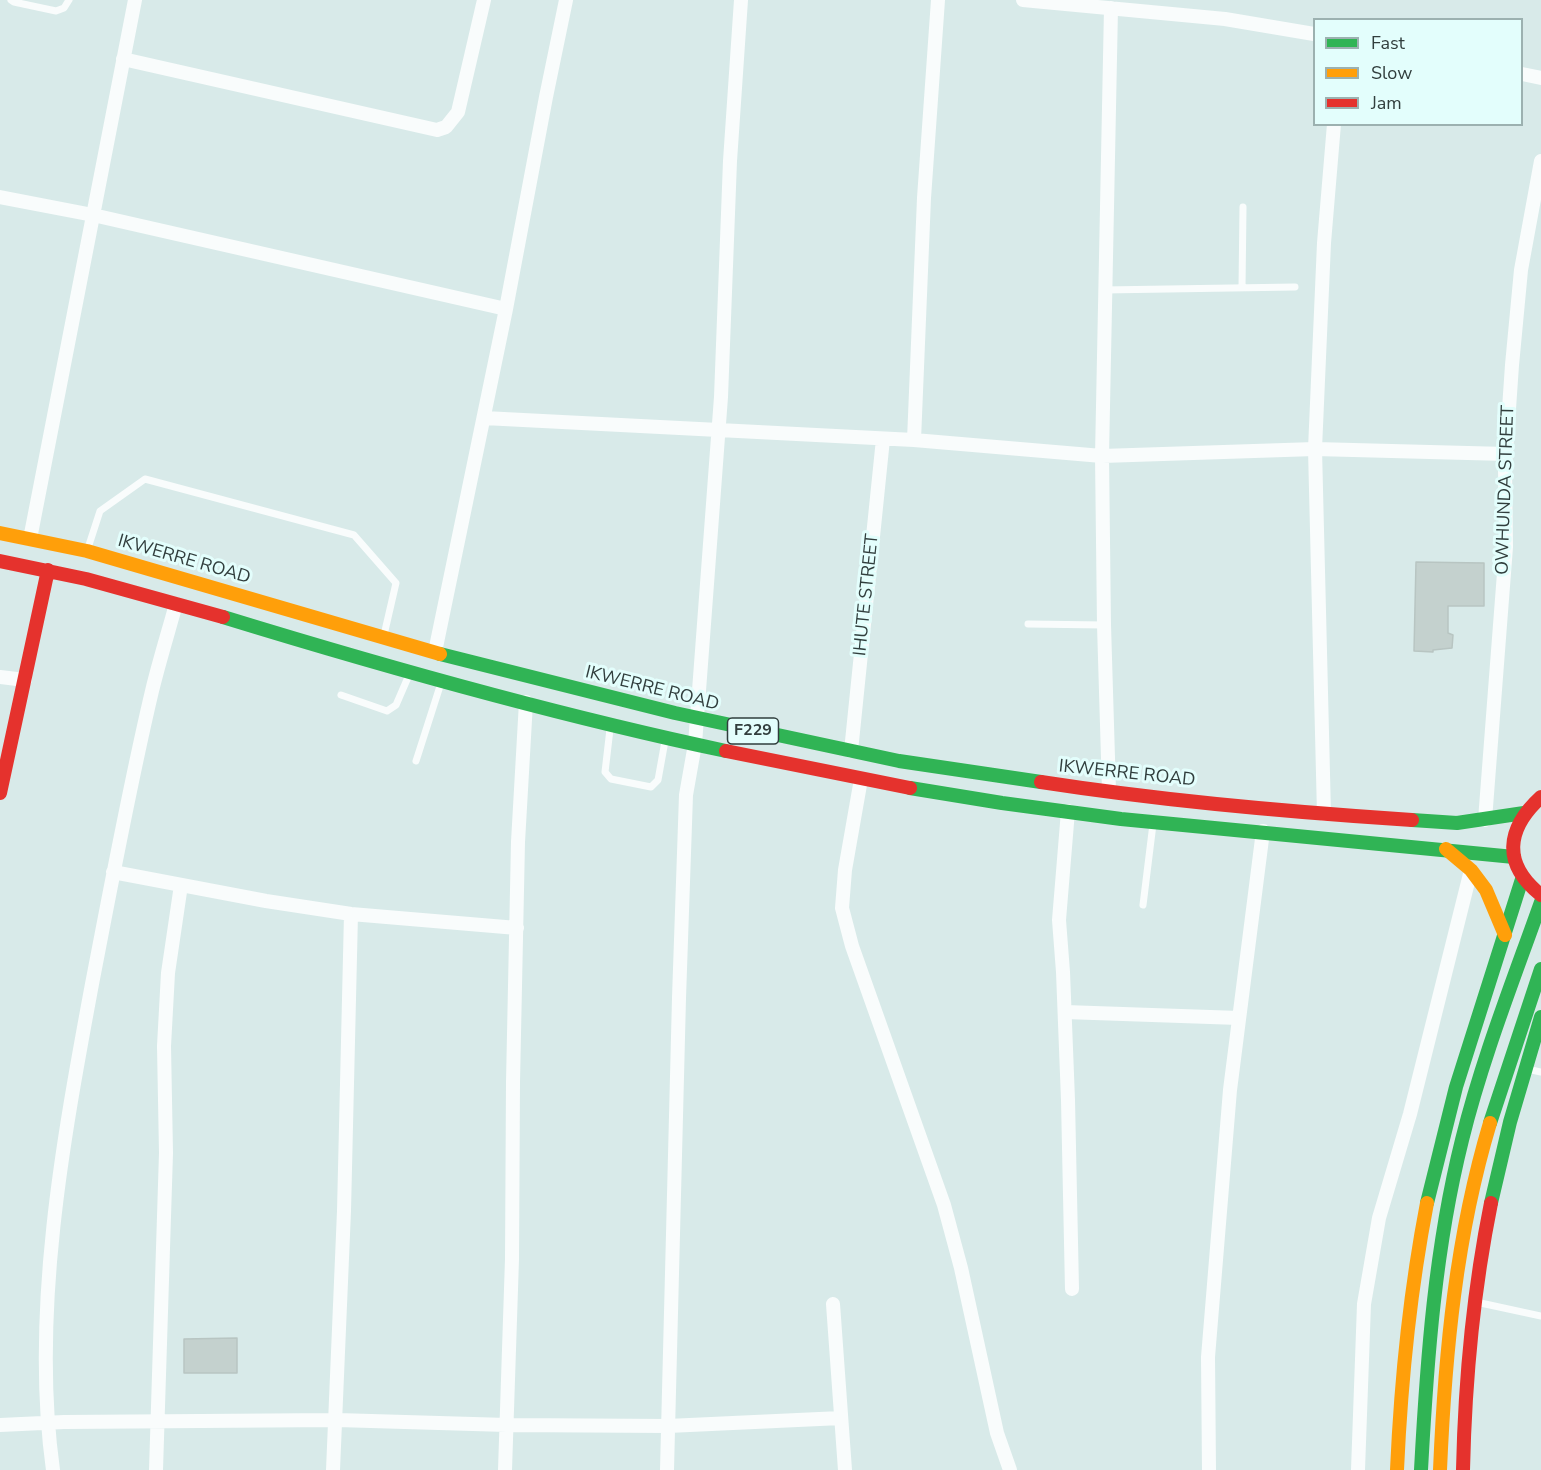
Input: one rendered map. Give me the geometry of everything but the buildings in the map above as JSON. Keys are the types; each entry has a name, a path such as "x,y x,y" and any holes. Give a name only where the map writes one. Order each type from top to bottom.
{"main road":[{"name":"IKWERRE ROAD","path":"0,533 87,551 435,652 697,718 899,761 1109,791 1324,814 1457,823 1524,813"},
{"name":"F229","path":"0,561 48,570 176,604 410,673 665,737 861,779 1153,822 1514,857"},
{"path":"0,793 48,570"},
{"path":"1541,797 1524,813 1514,834 1514,857 1522,879 1541,895"},
{"path":"1446,849 1471,870 1486,891 1505,935"},
{"path":"1397,1470 1409,1307 1437,1158 1463,1061 1522,879"},
{"path":"1421,1468 1432,1315 1441,1249 1462,1140 1494,1035 1541,902"},
{"path":"1440,1469 1444,1380 1461,1250 1482,1150 1541,969"},
{"path":"1463,1470 1464,1419 1473,1302 1498,1170 1540,1019 1535,1007 1518,990 1508,988 1495,990 1483,1000"}],"street":[{"path":"30,539 135,0"},
{"path":"123,59 437,130 446,127 458,112 484,0"},
{"path":"435,652 506,309 566,0"},
{"path":"667,1470 678,998 686,795 695,744 718,431 730,162 741,0"},
{"path":"914,440 924,198 938,0"},
{"path":"1023,0 1225,19 1313,33"},
{"path":"1109,791 1102,456 1111,8"},
{"path":"1523,74 1541,78"},
{"path":"1324,814 1315,449 1324,243 1334,126"},
{"name":"OWHUNDA STREET","path":"1485,820 1506,547 1506,454 1521,270 1541,161"},
{"path":"0,197 93,215 506,309"},
{"path":"484,418 914,440 1102,456 1315,449 1506,454"},
{"name":"IHUTE STREET","path":"851,752 883,439"},
{"path":"53,1470 46,1423 48,1305 58,1184 113,872 152,689 176,604"},
{"path":"0,677 25,680"},
{"path":"505,1470 512,1259 518,842 526,702"},
{"path":"861,779 845,870 842,908 852,946 944,1205 961,1268 997,1433 1010,1470"},
{"path":"1068,811 1059,920 1065,1012 1072,1289"},
{"path":"1209,1470 1208,1357 1230,1090 1263,831"},
{"path":"1358,1470 1364,1304 1379,1218 1410,1114 1471,870"},
{"path":"113,872 266,901 351,914 517,928"},
{"path":"156,1470 166,1153 164,1046 168,973 181,885"},
{"path":"333,1470 337,1420 351,914"},
{"path":"1065,1012 1239,1018"},
{"path":"833,1304 844,1470"},
{"path":"0,1425 337,1420 507,1425 668,1426 841,1418"}],"lane":[{"path":"11,0 14,3 56,11 64,8 69,0"},
{"path":"1242,288 1243,207"},
{"path":"1104,290 1295,287"},
{"path":"87,551 100,511 145,479 354,535 396,583 383,638"},
{"path":"1028,624 1104,625"},
{"path":"342,695 387,711 396,705 410,673"},
{"path":"416,761 442,681"},
{"path":"610,723 605,772 610,779 651,787 655,785 658,780 665,737"},
{"path":"1143,905 1153,822"},
{"path":"1525,1068 1541,1072"},
{"path":"1473,1302 1541,1316"}],"traffic: fast":[{"path":"223,617 473,690 726,751"},
{"path":"440,654 675,713 899,761 1041,782"},
{"path":"910,788 1121,819 1514,857"},
{"path":"1412,820 1457,823 1524,813"},
{"path":"1427,1203 1456,1087 1522,879"},
{"path":"1421,1470 1434,1304 1453,1181 1479,1080 1541,902"},
{"path":"1490,1123 1541,969"},
{"path":"1491,1203 1510,1122 1541,1017"}],"traffic: slow":[{"path":"0,533 87,551 440,654"},
{"path":"1446,849 1471,870 1486,890 1505,935"},
{"path":"1440,1470 1445,1382 1454,1295 1469,1208 1490,1123"},
{"path":"1397,1470 1407,1336 1427,1203"}],"traffic: jam":[{"path":"0,561 86,579 223,617"},
{"path":"0,793 48,570"},
{"path":"726,751 910,788"},
{"path":"1041,782 1226,805 1412,820"},
{"path":"1541,797 1521,821 1513,846 1520,871 1528,883 1541,895"},
{"path":"1463,1470 1471,1336 1479,1270 1491,1203"}]}
